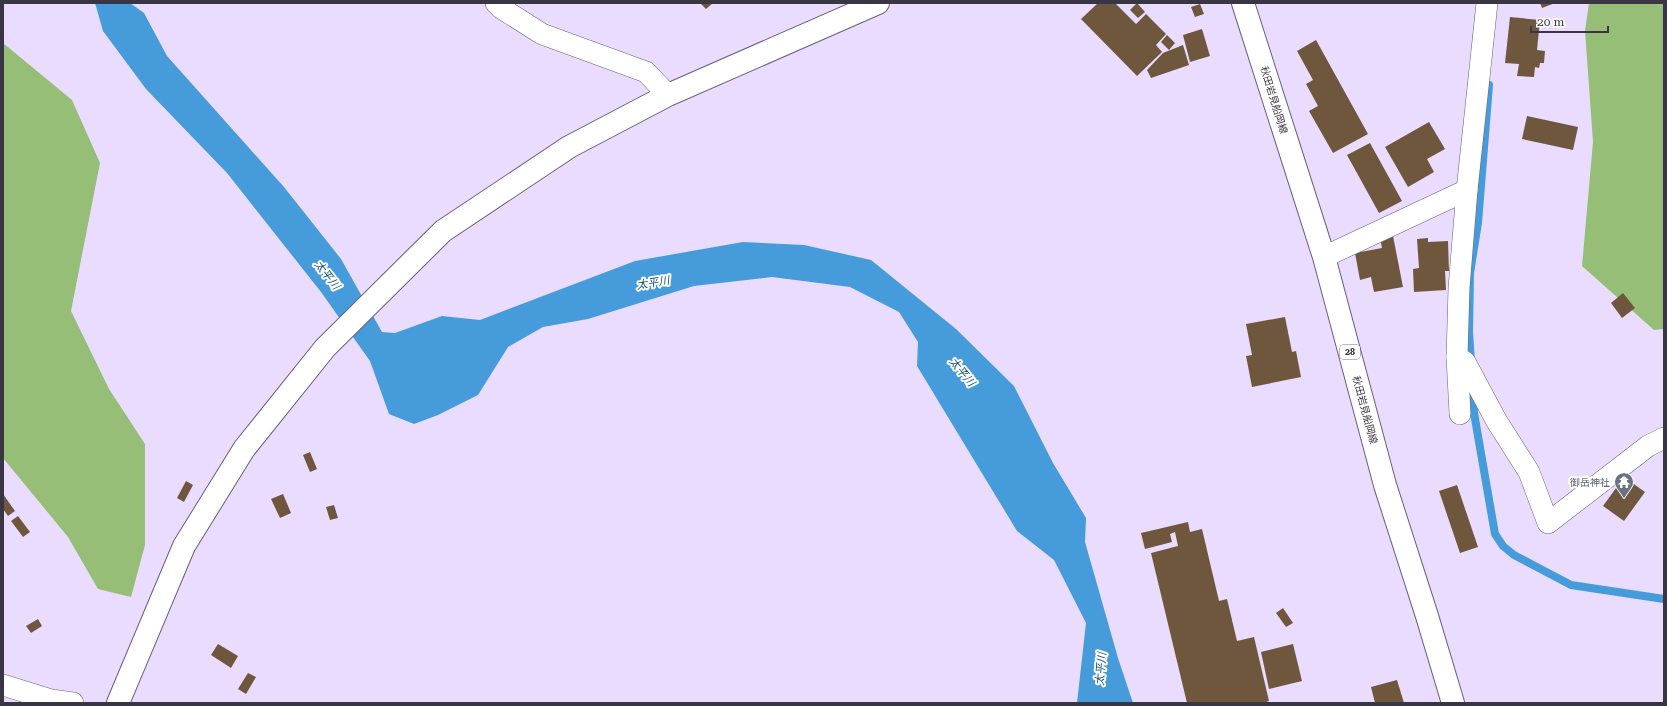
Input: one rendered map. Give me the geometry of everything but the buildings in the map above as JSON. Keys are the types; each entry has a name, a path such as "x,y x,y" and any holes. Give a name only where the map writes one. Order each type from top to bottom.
{"street":[{"path":"496,3 501,8 542,34 646,72 668,95"},
{"name":"秋田岩見船岡線","path":"1243,3 1324,257 1385,485 1453,703"},
{"path":"1460,414 1457,357 1459,288 1467,190 1487,3"},
{"path":"118,703 184,546 244,449 325,348 443,231 569,148 668,95 867,5"},
{"path":"1324,257 1467,190"},
{"path":"1457,357 1465,362 1496,420 1529,472 1548,523 1648,446 1664,438"},
{"path":"3,685 51,700 73,703"}],"green space":[{"path":"1589,3 1664,3 1664,329 1654,330 1582,266 1593,142 1585,31"},
{"path":"3,43 72,100 100,163 71,311 109,389 145,444 145,545 131,597 98,589 68,537 3,458"}],"water":[{"name":"太平川","path":"95,3 130,3 144,13 167,56 284,187 341,259 382,332 395,333 442,316 480,320 635,261 743,242 804,245 871,260 956,329 1014,386 1053,463 1086,518 1085,542 1118,658 1133,703 1077,703 1086,623 1054,560 1017,531 917,366 918,342 899,312 850,287 772,277 694,286 588,319 543,327 508,347 478,395 438,415 414,424 389,414 370,361 321,292 227,173 146,89 103,31"}],"waterway":[{"path":"1471,362 1469,332 1470,273 1478,223 1489,85"},
{"path":"1473,390 1474,413 1495,534 1503,546 1514,555 1571,585 1664,599"}],"place":[{"name":"御岳神社","path":"1624,499"}]}
